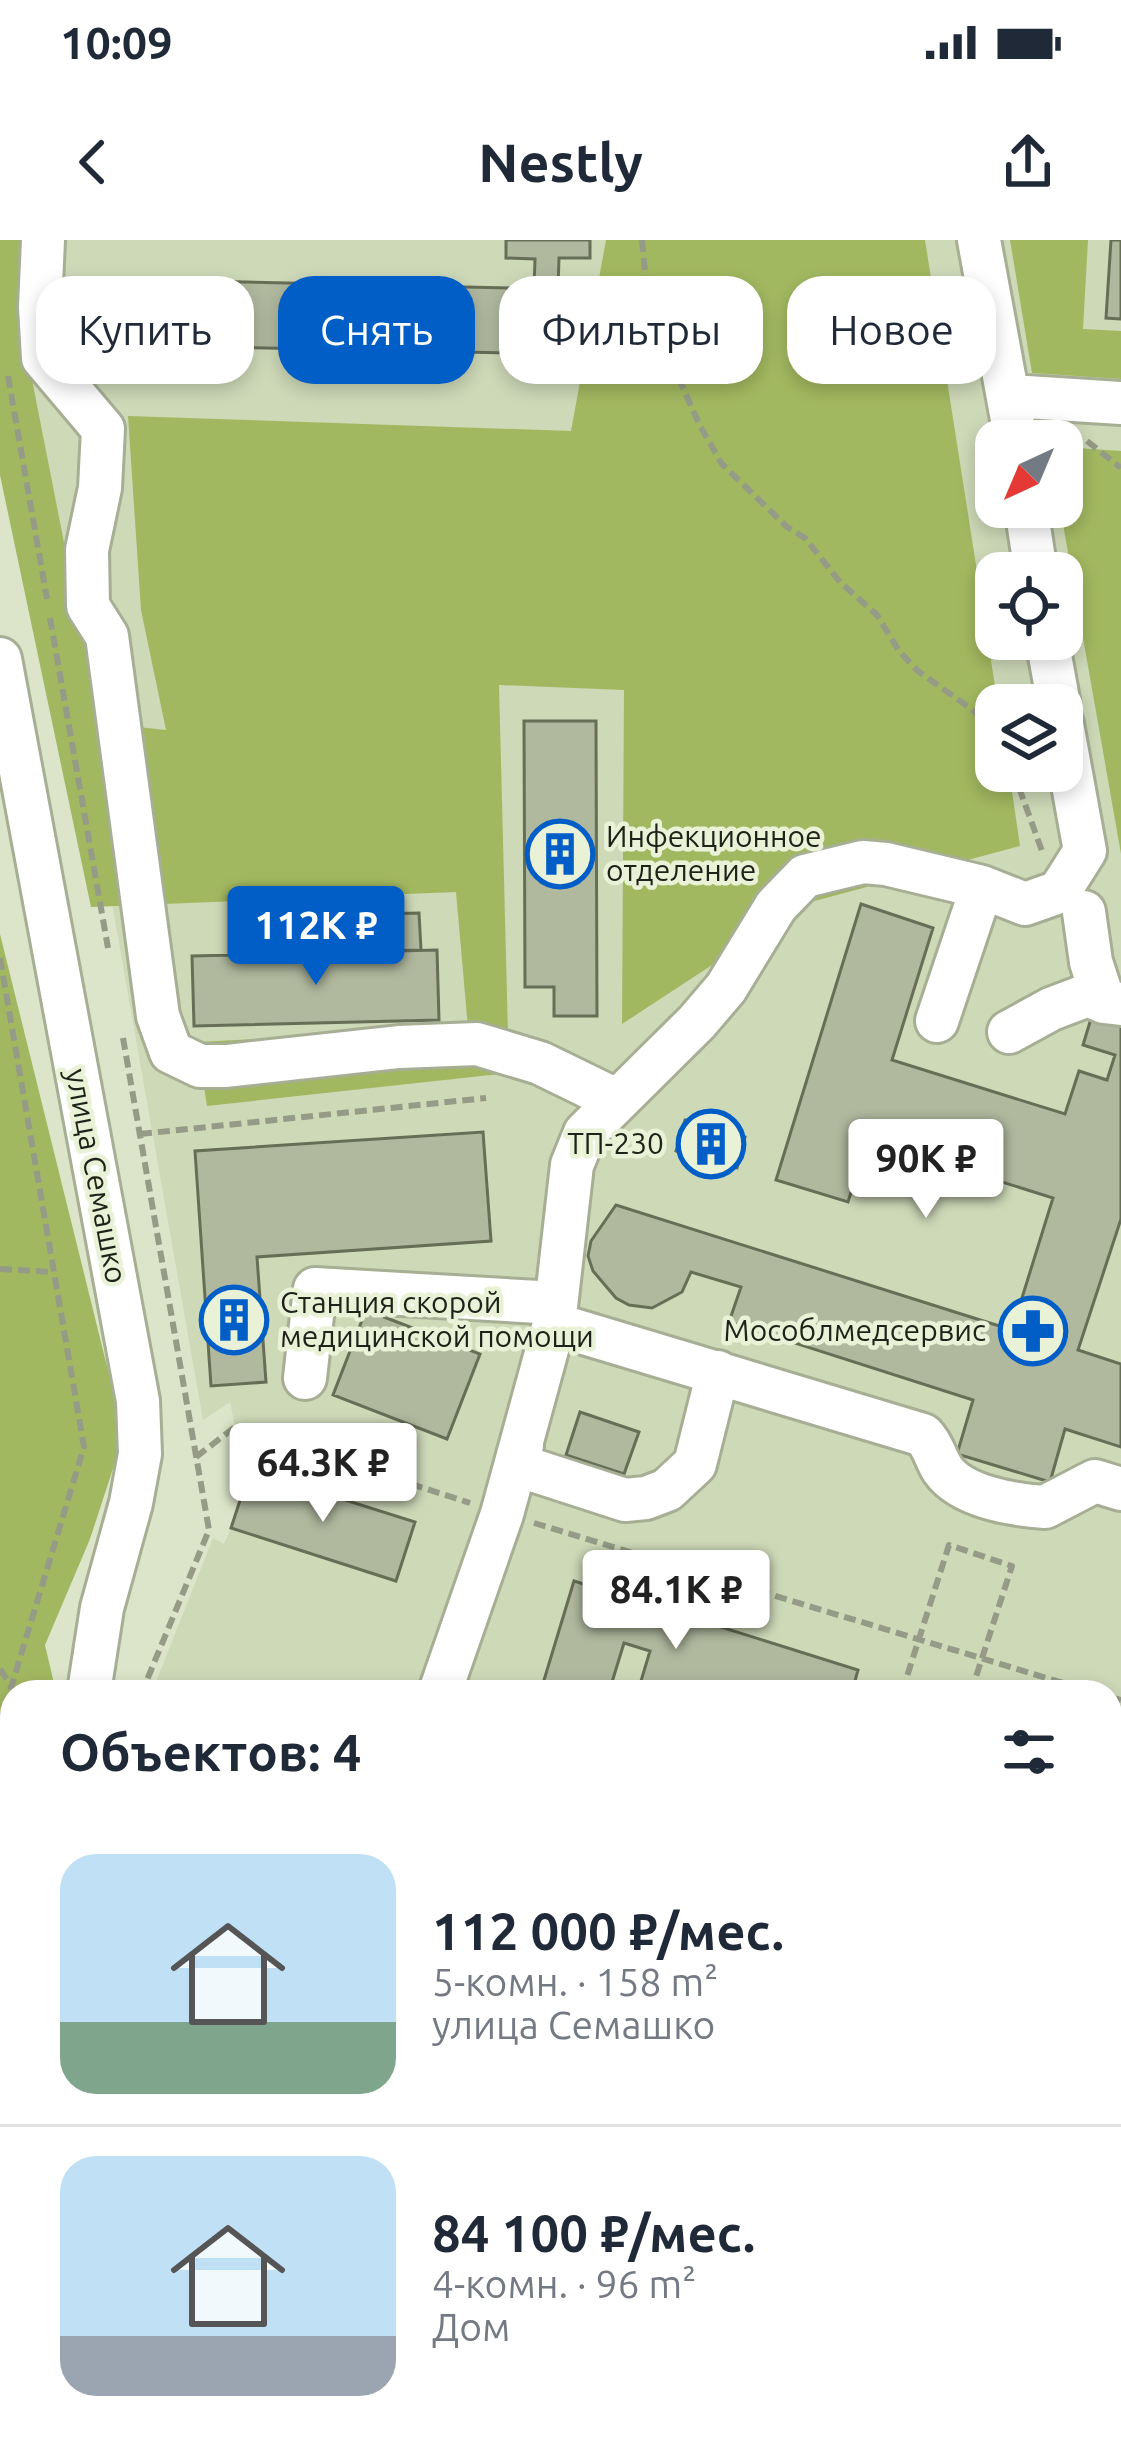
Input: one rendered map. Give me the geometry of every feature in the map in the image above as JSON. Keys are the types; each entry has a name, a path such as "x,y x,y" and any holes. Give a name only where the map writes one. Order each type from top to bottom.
{"street":[{"path":"43,240 43,358 103,429 100,488 87,550 88,605 107,635 158,1016 171,1052 200,1066 226,1066 399,1047 477,1044 540,1063 616,1100"},
{"path":"980,240 1013,420"},
{"path":"1010,396 1121,403"},
{"name":"улица Семашко","path":"0,658 138,1401 140,1454 101,1608 91,1680"},
{"path":"1074,792 1085,851 1071,902 1091,962 1113,1003"},
{"path":"718,1372 695,1464 667,1490 625,1499 517,1465 555,1314 572,1165 585,1133 726,988 776,905 805,876 863,862 982,887 1025,904 1071,902 1104,927 1121,952"},
{"path":"937,1021 982,887"},
{"path":"1009,1032 1088,994 1113,1003"},
{"path":"305,1378 315,1288 555,1314 718,1372 923,1435 961,1487 1046,1507 1095,1480 1121,1489"},
{"path":"451,1680 522,1445"}],"path":[{"path":"642,240 647,292 668,354 722,464 787,527 805,538 840,582 877,614 899,651 918,671 975,712"},
{"path":"8,374 108,949"},
{"path":"1083,442 1097,446 1121,468"},
{"path":"1021,792 1043,854 1049,841"},
{"path":"0,958 84,1447 13,1680"},
{"path":"120,1018 208,1529 147,1680"},
{"path":"140,1134 486,1098"},
{"path":"0,1268 54,1272"},
{"path":"196,1457 236,1427 502,1514 1054,1680"},
{"path":"906,1680 949,1545 1012,1566 975,1680"}],"shaded area":[{"path":"0,240 1121,240 1121,1680 157,1680 213,1538 224,1544 249,1470 237,1464 246,1424 235,1427 230,1402 203,1420 0,267"}],"green space":[{"path":"0,240 28,240 24,339 93,690 119,725 166,730 141,610 128,416 571,431 580,384 763,384 763,276 599,276 606,240 925,240 931,276 787,276 787,384 948,384 975,558 975,660 991,660 995,684 975,684 975,792 1012,792 1020,846 807,903 622,1024 624,690 499,685 509,1073 207,1106 197,1042 468,1028 456,892 91,907 0,475"},
{"path":"1010,240 1088,240 1083,329 1121,331 1121,379 1032,373"},
{"path":"1083,448 1121,451 1121,854 1083,638 1083,552 1068,552 1064,528 1083,528"},
{"path":"0,934 124,1435 90,1539 45,1645 53,1680 0,1680"}],"building":[{"path":"506,240 590,240 590,258 559,258 558,276 534,276 535,259 506,258"},
{"path":"1111,240 1121,240 1121,319 1106,318"},
{"path":"254,282 278,283 278,348 254,348"},
{"path":"475,287 499,288 499,353 475,352"},
{"name":"Инфекционное отделение","path":"524,721 596,721 597,1016 554,1016 554,987 525,987"},
{"path":"861,904 933,928 892,1060 1065,1114 1079,1071 1107,1080 1115,1055 1083,1045 1093,1012 1121,1021 1121,1219 1078,1350 1121,1364 1121,1447 1065,1429 1050,1482 957,1454 973,1400 729,1322 741,1287 691,1272 682,1292 652,1308 629,1305 616,1298 593,1271 588,1256 591,1241 616,1205 1012,1330 1053,1198 868,1140 848,1202 776,1180"},
{"path":"419,913 421,950 232,955 232,917"},
{"path":"437,950 439,1020 194,1026 192,956"},
{"name":"ТП-230","path":"685,1120 745,1137 737,1168 676,1151"},
{"name":"Станция скорой медицинской помощи","path":"483,1132 491,1241 257,1257 266,1382 211,1386 195,1151"},
{"path":"366,1310 480,1354 447,1439 333,1395"},
{"path":"580,1412 639,1432 624,1474 566,1455"},
{"path":"250,1470 415,1522 396,1581 231,1528"},
{"path":"574,1581 858,1670 855,1680 641,1680 650,1651 624,1643 613,1680 544,1680"}],"place":[{"name":"Инфекционное отделение","path":"560,854"},
{"name":"ТП-230","path":"711,1144"},
{"name":"Станция скорой медицинской помощи","path":"234,1320"},
{"name":"Мособлмедсервис","path":"1033,1331"}]}
